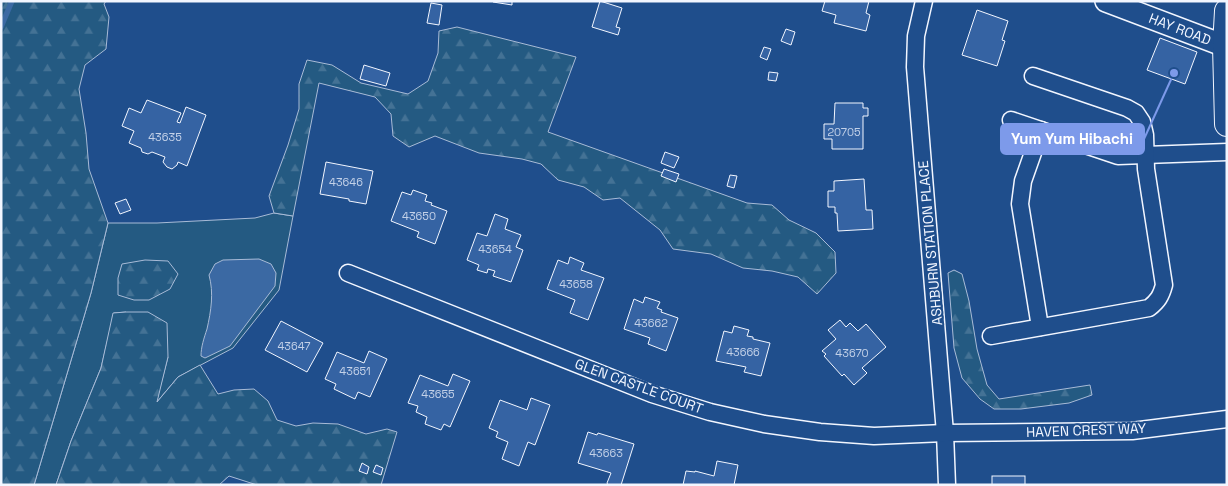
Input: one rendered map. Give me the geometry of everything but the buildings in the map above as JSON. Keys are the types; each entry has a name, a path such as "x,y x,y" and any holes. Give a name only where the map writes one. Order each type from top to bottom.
{"main road":[{"path":"1227,11 1225,46 1227,124"}],"street":[{"name":"ASHBURN STATION PLACE","path":"924,1 916,36 915,67 945,433 947,485"},
{"name":"HAY ROAD","path":"1106,1 1225,46"},
{"path":"991,336 1149,308 1162,295 1164,285 1146,169 1145,135 1142,122 1136,113 1127,108 1033,76"},
{"path":"1011,120 1118,156 1227,152"},
{"path":"1040,327 1020,204 1024,181 1041,130"},
{"name":"GLEN CASTLE COURT","path":"348,272 652,394 710,412 764,424 820,432 874,436 945,433"},
{"name":"HAVEN CREST WAY","path":"945,433 1132,431 1227,419"}],"green space":[{"path":"1,1 106,1 104,4 109,17 106,49 85,65 79,89 89,169 108,223 91,293 34,485 1,485"},
{"path":"457,27 576,57 548,132 747,203 772,205 789,220 816,233 835,252 836,273 817,294 798,277 772,271 743,268 711,254 673,249 660,230 620,198 603,200 584,187 558,180 541,164 522,159 479,153 435,136 409,147 393,136 391,114 375,97 319,83 293,216 274,213 269,196 299,109 299,84 307,60 332,65 361,83 408,94 428,81 438,53 439,31"},
{"path":"274,213 293,216 279,290 233,348 178,377 156,403 168,357 126,312 114,313 101,368 71,441 56,485 34,485 91,293 108,223 157,223 255,218"},
{"path":"145,260 168,261 178,274 170,289 149,300 134,300 118,295 118,278 122,264"},
{"path":"954,270 962,274 969,301 977,349 987,385 999,399 1090,385 1092,395 1069,403 1021,409 994,409 980,399 962,378 954,348 948,273"},
{"path":"148,312 167,323 168,357 157,402 178,377 200,365 218,394 234,390 254,389 268,401 277,420 296,426 313,423 338,424 366,434 387,429 397,432 381,485 257,485 229,476 219,485 56,485 71,441 101,368 113,313"}],"shaded area":[{"path":"259,259 271,264 276,273 275,286 230,346 205,358 201,356 211,309 212,295 209,275 215,264 223,260"}],"waterway":[{"path":"1,27 12,1"}],"place":[{"name":"Yum Yum Hibachi","path":"1174,73"}]}
